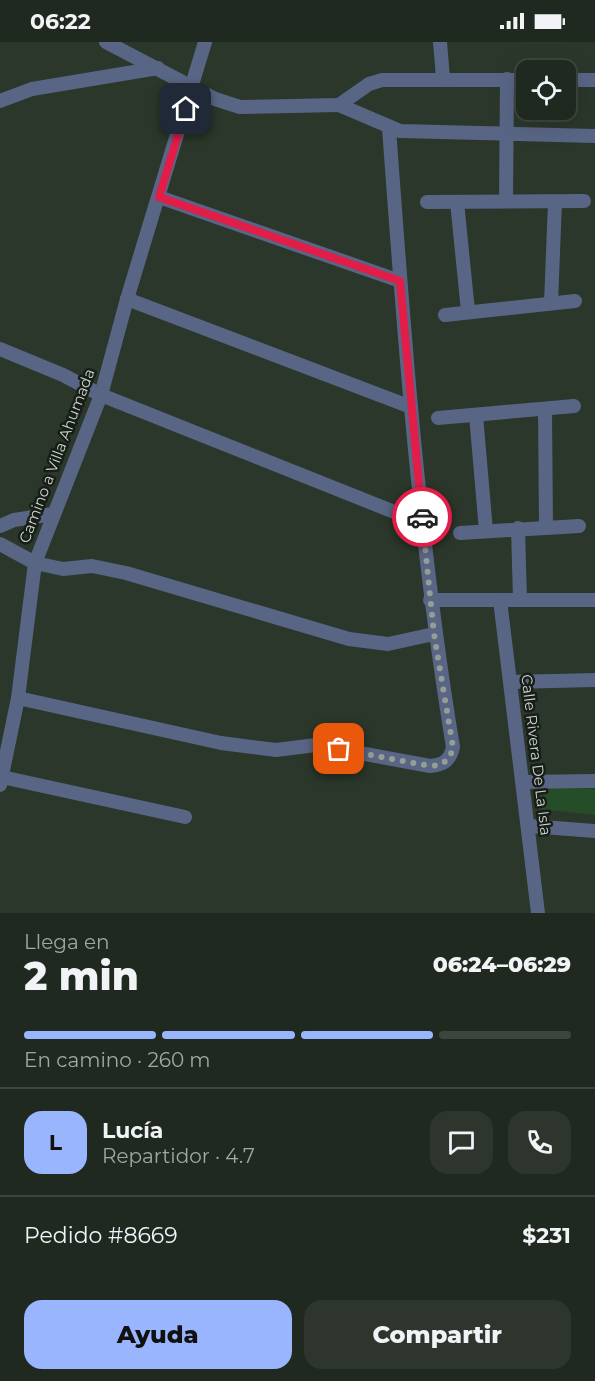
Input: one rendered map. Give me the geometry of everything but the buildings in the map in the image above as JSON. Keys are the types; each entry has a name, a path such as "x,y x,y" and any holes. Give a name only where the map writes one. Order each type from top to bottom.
{"street":[{"path":"106,42 226,104 240,107 339,105 388,128 400,131 595,136"},
{"name":"Camino a Villa Ahumada","path":"2,773 18,698 35,563 101,395 127,299 205,42"},
{"path":"440,42 443,78"},
{"path":"0,101 32,89 158,68"},
{"path":"506,201 507,79"},
{"path":"339,105 369,84 382,80 516,79"},
{"path":"576,80 595,80"},
{"path":"18,698 221,743 276,750 316,745 439,765 451,755 453,747 434,634 422,523 388,128"},
{"path":"159,197 400,281"},
{"path":"427,202 584,201"},
{"path":"457,202 468,311"},
{"path":"551,303 555,202"},
{"path":"127,299 411,407"},
{"path":"445,315 575,301"},
{"path":"0,349 63,375 101,395 422,523"},
{"path":"438,418 574,406"},
{"path":"545,409 546,527"},
{"path":"476,415 486,531"},
{"path":"0,526 14,520 53,514"},
{"path":"460,533 579,526"},
{"path":"518,528 520,600"},
{"path":"0,544 35,563 63,569 92,566 126,573 369,643 396,642 434,634"},
{"path":"430,600 595,600"},
{"name":"Calle Rivera De La Isla","path":"500,600 538,913"},
{"path":"511,682 595,680"},
{"path":"2,773 185,817"},
{"path":"523,782 595,781"},
{"path":"529,826 595,831"}],"green space":[{"path":"540,788 595,789 595,815 539,809 536,798"}],"way so far":[{"path":"339,749 430,766 446,762 451,755 453,747 434,634 422,517"}],"route":[{"path":"186,109 159,197 400,281 422,517"}]}
